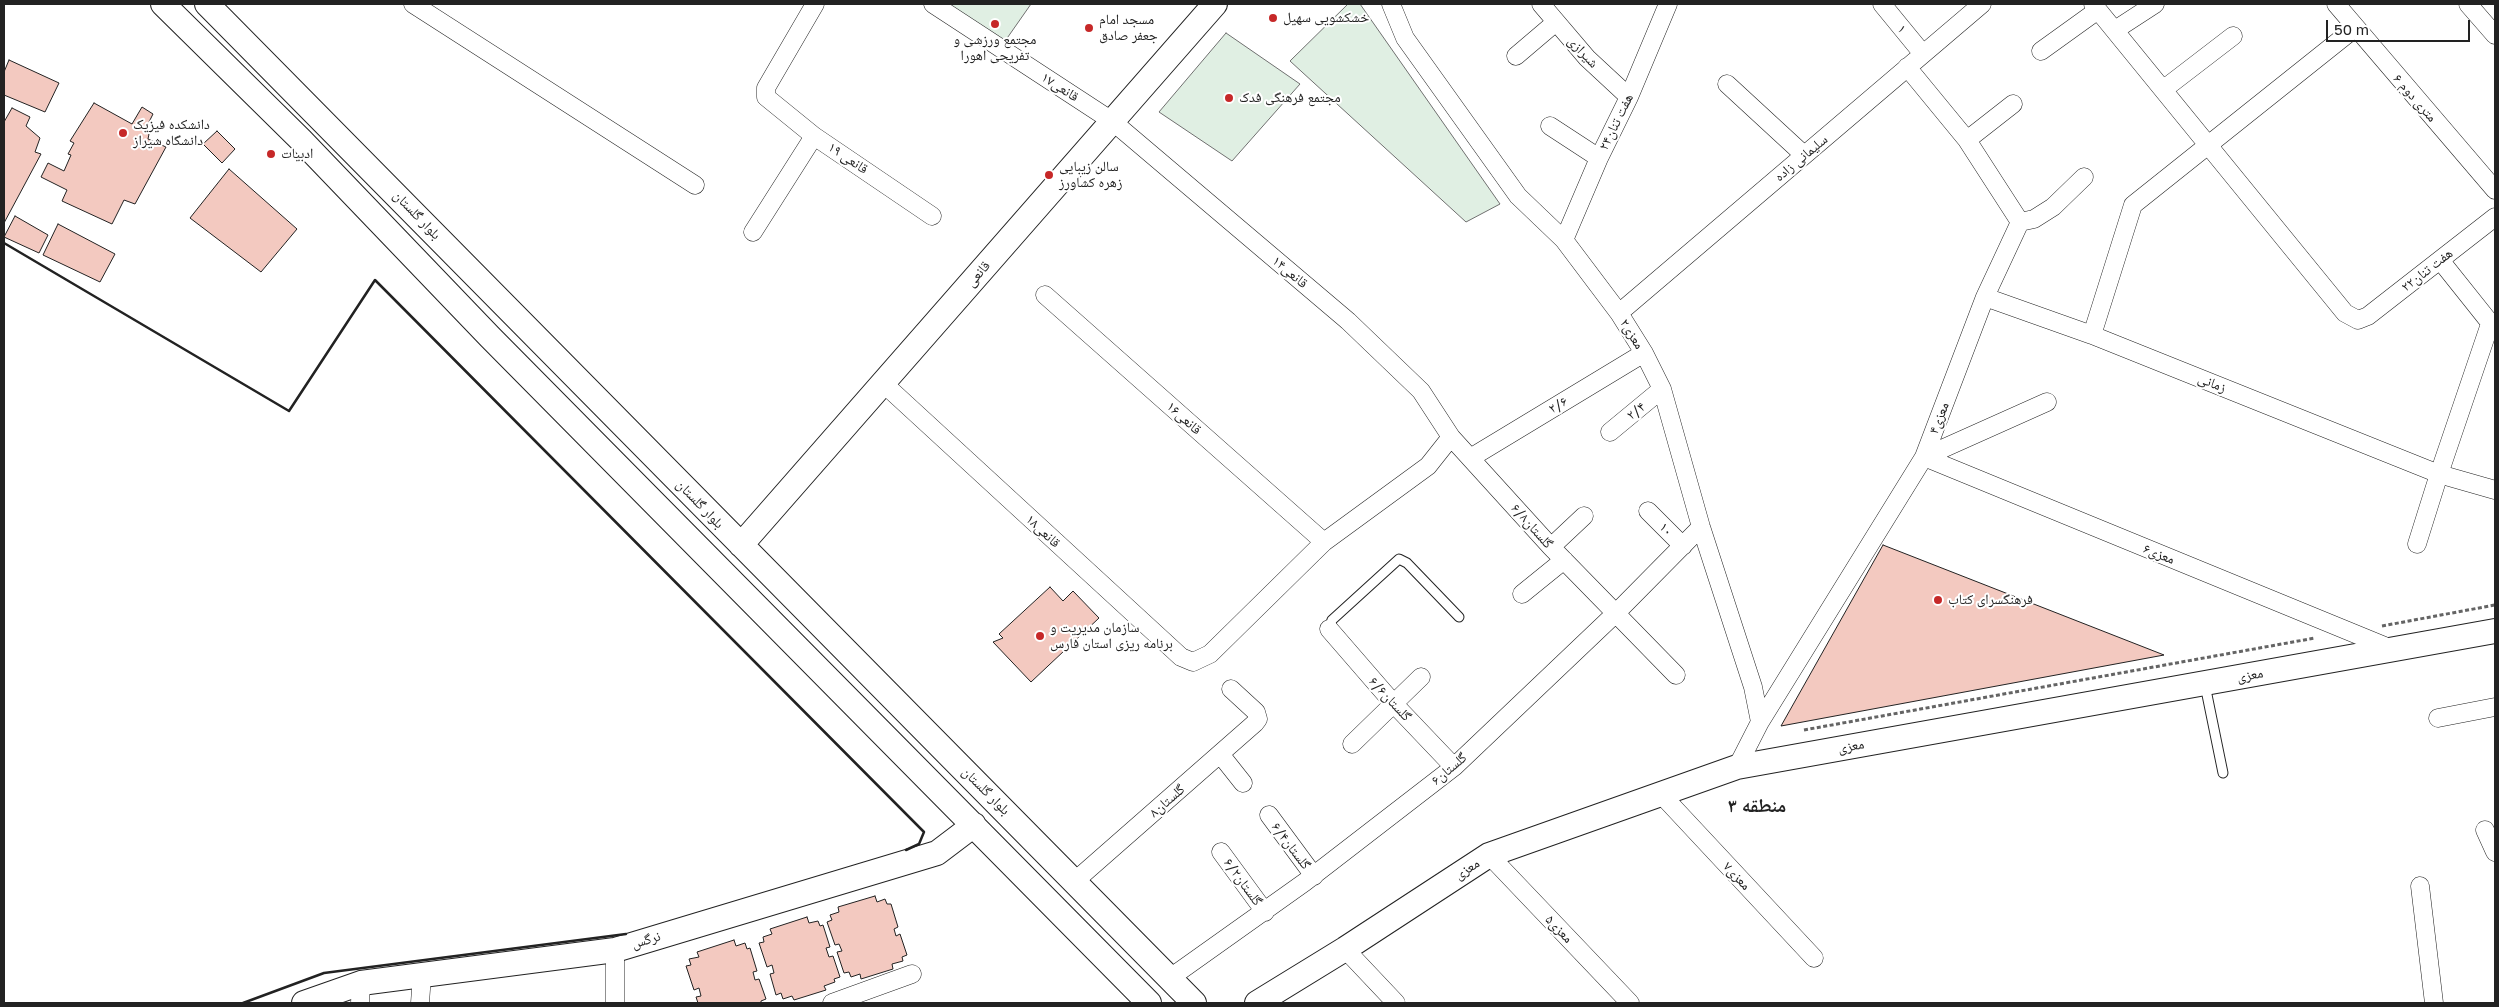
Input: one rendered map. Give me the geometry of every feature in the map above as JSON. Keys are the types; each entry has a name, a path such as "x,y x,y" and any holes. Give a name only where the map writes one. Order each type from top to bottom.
{"main road":[{"path":"163,4 301,140 490,337 1148,1003"},
{"name":"بلوار گلستان","path":"207,4 322,118 740,545 1194,1003"},
{"name":"قانعی","path":"740,545 1215,4"},
{"path":"301,140 322,118"},
{"path":"490,337 512,312"},
{"name":"معزی","path":"1257,1003 1345,949 1489,855 1737,766 2495,631"},
{"name":"نرگس","path":"304,1003 361,993 422,975 615,950 937,853 974,825"}],"street":[{"path":"413,4 695,185"},
{"name":"قانعی ۱۹","path":"815,4 766,88 766,97 814,136 932,216"},
{"name":"۱۷قانعی","path":"932,4 1112,121"},
{"name":"۲معزی","path":"1391,4 1405,38 1518,196 1564,240 1619,313 1644,353 1662,389 1701,527 1753,687 1760,722"},
{"name":"شیرازی","path":"1541,4 1587,58 1629,97"},
{"name":"هفت تنان۲۴","path":"1564,240 1599,158 1629,97 1668,4"},
{"name":"۱","path":"1882,4 1923,54"},
{"name":"سلیمانی زاده","path":"1619,313 1982,4"},
{"path":"2115,30 2155,4"},
{"name":"۶ متری دوم","path":"2336,4 2495,190"},
{"path":"2468,4 2495,35"},
{"path":"2040,51 2096,7 2164,89 2207,145"},
{"path":"1516,56 1556,22"},
{"path":"2092,335 2133,205 2355,28"},
{"path":"2164,89 2233,36"},
{"path":"1907,67 1967,140 2020,222 2034,219 2053,207 2084,177"},
{"path":"1727,84 1804,155"},
{"path":"1967,140 2013,104"},
{"name":"۱۴قانعی","path":"1112,121 1348,321 1421,391 1451,437"},
{"path":"1550,126 1599,158"},
{"path":"753,232 814,136"},
{"name":"۲۲هفت تنان","path":"2207,145 2345,313 2358,320 2368,316 2495,217"},
{"name":"۴معزی","path":"1737,766 1760,722 1924,457 1985,296 2020,222"},
{"path":"2417,544 2439,474 2493,326 2440,260"},
{"name":"۱۶قانعی","path":"1045,295 1324,542"},
{"name":"زمانی","path":"1985,296 2092,335 2439,474 2495,490"},
{"name":"۲/۶","path":"1472,457 1644,353"},
{"name":"۱۸قانعی","path":"883,383 1181,657 1193,662 1210,654 1324,542"},
{"name":"۲/۴","path":"1610,432 1662,389"},
{"path":"1924,457 2047,402"},
{"path":"1324,542 1428,466 1451,437"},
{"name":"۶/۸گلستان","path":"1451,437 1472,457 1551,547 1676,675"},
{"name":"۶معزی","path":"1924,457 2393,650"},
{"name":"۱۰","path":"1648,511 1683,546"},
{"path":"1551,547 1584,516"},
{"name":"گلستان۶","path":"1170,978 1314,876 1454,766 1616,612 1701,527"},
{"path":"1522,594 1564,560"},
{"name":"۶/۶گلستان","path":"1329,629 1332,635 1394,704 1454,766"},
{"path":"1352,744 1421,677"},
{"name":"گلستان۸","path":"1075,881 1258,719 1256,712 1231,689"},
{"path":"2438,718 2495,707"},
{"path":"1220,754 1243,783"},
{"name":"۷معزی","path":"1660,793 1814,958"},
{"name":"۶/۴گلستان","path":"1269,816 1314,876"},
{"path":"2485,830 2495,852"},
{"name":"۶/۲گلستان","path":"1221,852 1265,912"},
{"name":"۵معزی","path":"1489,855 1630,1003"},
{"path":"2420,886 2434,1003"},
{"path":"1345,949 1396,1003"},
{"path":"615,950 615,1003"},
{"path":"832,1003 912,974"},
{"path":"420,1003 422,975"}],"lane":[{"path":"1329,629 1332,620 1399,559 1407,564 1459,616"},
{"path":"2205,683 2223,773"}],"path":[{"path":"1804,730 2495,605"}],"green space":[{"name":"مجتمع ورزشی و تفریحی اهورا","path":"940,4 1031,4 1003,44"},
{"path":"1348,4 1360,4 1500,204 1466,222 1290,61"},
{"name":"مجتمع فرهنگی فدک","path":"1226,33 1300,84 1232,161 1159,112"}],"building":[{"path":"9,60 59,83 45,112 4,95 4,72"},
{"path":"94,103 132,124 142,107 153,114 144,132 149,134 148,139 166,147 135,204 124,200 112,224 62,201 67,190 41,177 48,163 64,171 71,155 68,154 74,143 70,141"},
{"path":"12,108 30,117 26,126 40,138 35,152 41,154 4,223 4,122"},
{"path":"217,131 235,149 222,163 203,144"},
{"path":"229,169 297,229 261,272 190,218"},
{"path":"15,216 48,235 39,253 4,237"},
{"path":"58,224 115,254 100,282 43,255"},
{"name":"فرهنگسرای کتاب","path":"1883,545 2164,655 1781,726"},
{"name":"سازمان مدیریت و برنامه ریزی استان فارس","path":"1050,587 1063,601 1073,591 1099,618 1031,682 993,642 1003,638 999,634"},
{"path":"875,896 877,902 885,899 887,904 891,904 898,927 894,929 896,936 900,934 907,955 902,957 903,961 892,964 893,969 861,979 860,974 851,977 849,972 844,973 837,952 842,951 839,944 835,945 827,922 832,920 830,915 839,912 838,907"},
{"path":"807,917 809,923 818,921 820,926 823,925 830,947 826,948 829,957 833,956 840,977 834,979 835,982 824,986 826,990 794,1000 792,996 783,999 781,993 776,995 770,974 774,973 772,965 767,967 759,943 764,942 763,937 772,934 770,929"},
{"path":"734,940 736,946 745,943 747,949 750,948 757,971 753,972 755,980 759,979 766,999 761,1001 761,1003 698,1003 696,997 701,996 699,988 694,990 686,966 691,965 689,959 699,957 697,952"}],"wall":[{"path":"4,243 289,411 375,280 924,832 919,844 906,850"},
{"path":"243,1003 324,973 626,934"}],"place":[{"name":"خشکشویی سهیل","path":"1273,18"},
{"name":"مجتمع ورزشی و تفریحی اهورا","path":"995,24"},
{"name":"مسجد امام جعفر صادق","path":"1089,28"},
{"name":"مجتمع فرهنگی فدک","path":"1229,98"},
{"name":"دانشکده فیزیک دانشگاه شیراز","path":"123,133"},
{"name":"ادبیات","path":"271,154"},
{"name":"سالن زیبایی زهره کشاورز","path":"1049,175"},
{"name":"فرهنگسرای کتاب","path":"1938,600"},
{"name":"سازمان مدیریت و برنامه ریزی استان فارس","path":"1040,636"}],"district":[{"name":"منطقه ۳","path":"1757,806"}]}
